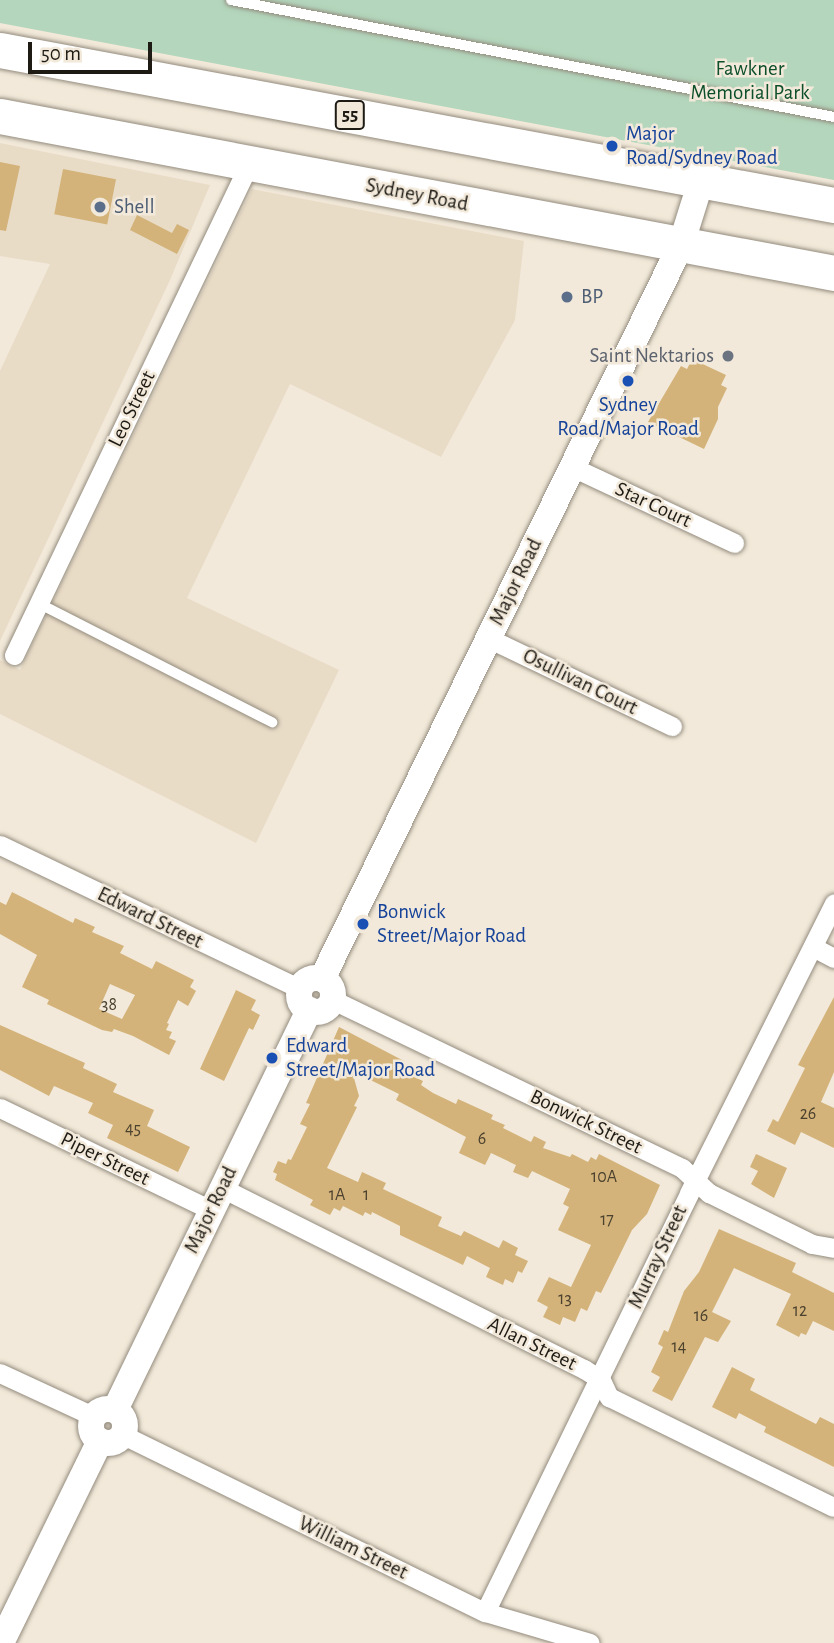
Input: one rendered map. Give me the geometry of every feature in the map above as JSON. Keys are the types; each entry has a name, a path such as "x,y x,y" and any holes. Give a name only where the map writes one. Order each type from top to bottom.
{"highway":[{"name":"55","path":"0,50 834,205"},
{"name":"Sydney Road","path":"0,116 834,273"}],"street":[{"name":"Leo Street","path":"14,655 249,164"},
{"name":"Major Road","path":"4,1640 681,245 701,181"},
{"name":"Star Court","path":"572,467 734,543"},
{"name":"Osullivan Court","path":"488,638 672,726"},
{"name":"Edward Street","path":"0,845 316,995"},
{"name":"Murray Street","path":"485,1612 834,903"},
{"path":"813,947 834,958"},
{"name":"Bonwick Street","path":"316,995 682,1168 696,1179 703,1191 812,1244 834,1248"},
{"name":"Piper Street","path":"0,1108 217,1199"},
{"name":"Allan Street","path":"217,1199 601,1380 609,1397 834,1507"},
{"name":"William Street","path":"0,1373 485,1612 590,1643"}],"lane":[{"path":"231,0 834,117"},
{"path":"38,603 272,722"}],"shaded area":[{"path":"0,143 210,185 170,280 0,641 0,371 50,264 0,256"},
{"path":"252,189 524,241 515,320 441,457 290,384 187,598 339,670 256,843 0,714 0,660 20,670"}],"green space":[{"name":"Fawkner Memorial Park","path":"0,0 834,0 834,180 0,23"}],"building":[{"path":"0,162 20,166 6,231 0,230"},
{"path":"63,169 116,179 107,224 54,214"},
{"path":"137,215 172,233 177,224 189,230 177,254 130,230"},
{"path":"692,359 726,375 721,385 727,388 718,407 718,419 704,449 648,422 681,366 687,369"},
{"path":"12,892 73,923 75,918 95,927 92,932 124,946 120,953 152,969 156,961 194,980 190,987 196,991 188,1006 178,1000 167,1023 169,1024 166,1030 172,1032 169,1038 176,1041 169,1055 133,1036 114,1029 112,1032 102,1030 47,1004 49,1000 22,987 37,955 0,934 0,902 6,905","holes":["110,984 135,995 122,1019 99,1009"]},
{"path":"236,990 256,1000 251,1010 260,1015 253,1030 249,1028 224,1081 200,1069"},
{"path":"834,997 834,1072 821,1102 834,1108 834,1148 801,1132 795,1145 767,1131 773,1119 778,1122 805,1068 798,1065"},
{"path":"0,1025 85,1063 83,1068 117,1084 113,1092 154,1110 147,1126 190,1147 178,1172 107,1138 113,1125 88,1113 93,1103 54,1086 49,1096 0,1070"},
{"path":"339,1027 404,1061 401,1071 423,1081 421,1085 433,1093 456,1104 458,1099 493,1115 491,1119 505,1125 503,1128 531,1142 534,1136 546,1142 543,1148 570,1157 572,1154 588,1162 591,1157 596,1160 599,1154 660,1185 647,1214 632,1230 601,1293 596,1291 587,1311 581,1308 575,1322 563,1317 560,1325 543,1317 548,1307 537,1301 549,1277 571,1287 591,1245 558,1230 569,1207 563,1204 570,1189 532,1171 528,1178 513,1172 516,1165 491,1153 485,1165 459,1153 466,1137 396,1100 399,1094 352,1071 359,1096 354,1106 357,1107 327,1168 358,1182 362,1172 386,1183 383,1189 442,1217 438,1226 461,1236 464,1231 499,1248 503,1240 518,1248 515,1255 528,1261 522,1273 518,1271 513,1283 505,1279 503,1285 486,1277 490,1268 467,1256 463,1265 400,1235 400,1226 372,1212 371,1215 365,1212 363,1216 343,1206 340,1211 334,1208 330,1215 310,1205 313,1200 275,1180 277,1174 273,1172 278,1161 286,1164 288,1159 291,1160 307,1127 300,1124 310,1104 306,1103"},
{"path":"756,1154 787,1168 774,1198 751,1184 758,1171 750,1167"},
{"path":"719,1229 796,1263 792,1272 834,1293 834,1331 813,1321 806,1335 801,1333 799,1337 776,1325 791,1294 734,1268 712,1312 731,1321 718,1342 705,1337 672,1401 652,1391 660,1377 651,1372 663,1347 658,1344 664,1330 668,1332 684,1291 699,1272"},
{"path":"732,1367 755,1379 750,1390 816,1424 820,1417 834,1424 834,1467 764,1432 766,1427 739,1413 736,1419 712,1407"}],"place":[{"name":"Major Road/Sydney Road","path":"612,146"},
{"name":"Shell","path":"100,207"},
{"name":"BP","path":"567,297"},
{"name":"Saint Nektarios","path":"728,356"},
{"name":"Sydney Road/Major Road","path":"628,381"},
{"name":"Bonwick Street/Major Road","path":"363,924"},
{"name":"Edward Street/Major Road","path":"272,1058"}]}
